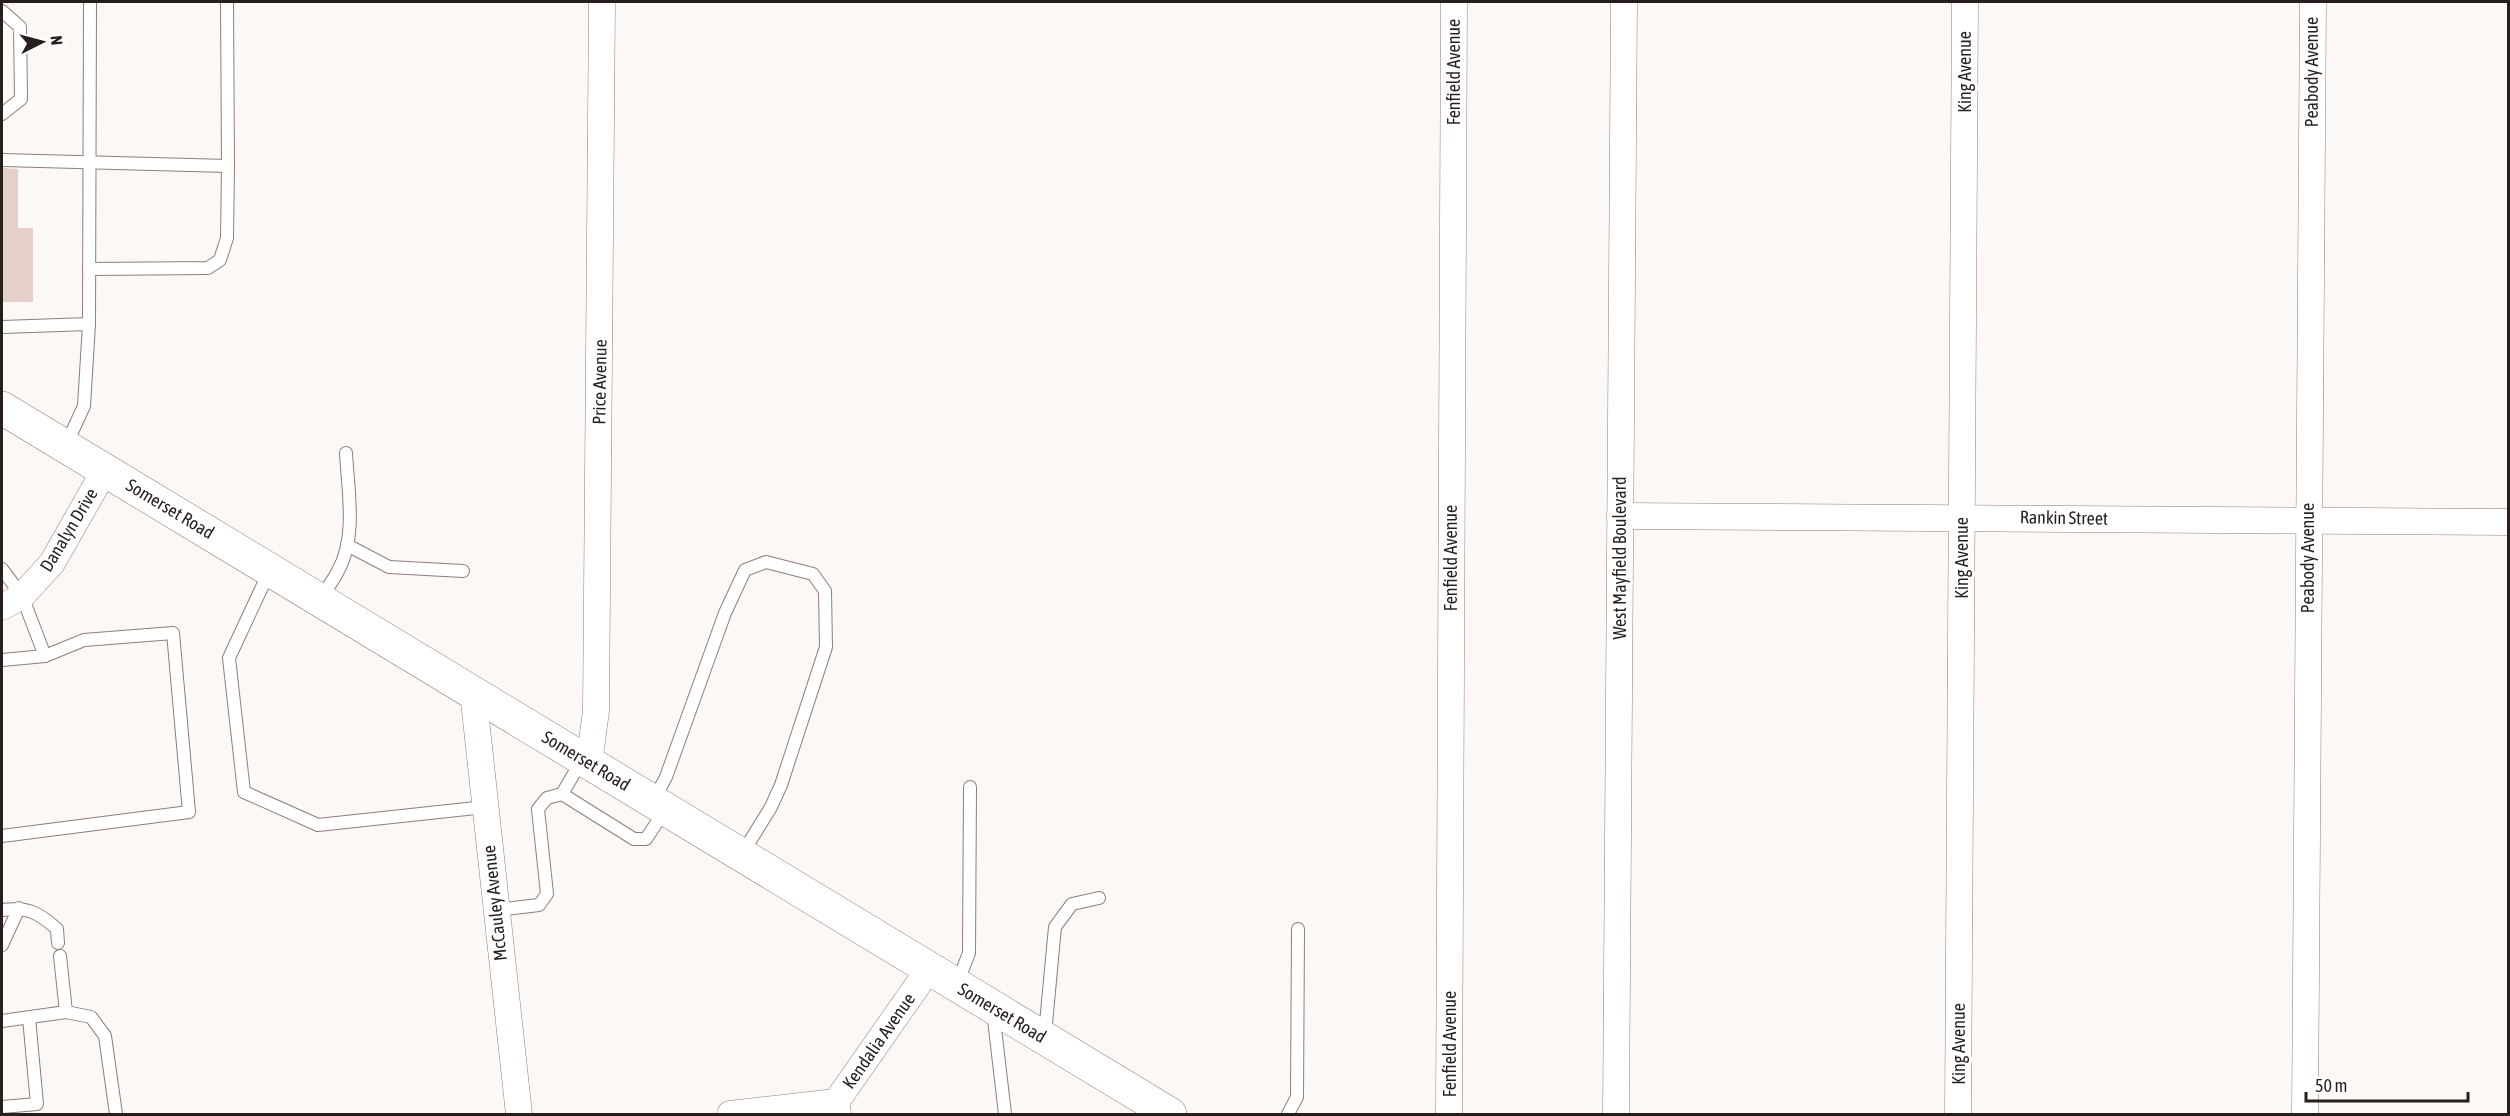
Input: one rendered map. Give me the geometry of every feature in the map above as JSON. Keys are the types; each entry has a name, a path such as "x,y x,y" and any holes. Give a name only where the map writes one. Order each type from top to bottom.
{"main road":[{"name":"Somerset Road","path":"4,416 66,446 1170,1114"}],"street":[{"name":"Price Avenue","path":"586,760 596,711 602,2"},
{"name":"Fenfield Avenue","path":"1449,1114 1455,2"},
{"name":"West Mayfield Boulevard","path":"1616,1114 1624,2"},
{"name":"King Avenue","path":"1958,1114 1965,2"},
{"name":"Peabody Avenue","path":"2305,1114 2313,2"},
{"name":"Danalyn Drive","path":"12,602 52,563 105,470"},
{"name":"Rankin Street","path":"1620,516 2508,522"},
{"name":"McCauley Avenue","path":"472,692 519,1114"},
{"name":"Kendalia Avenue","path":"837,1108 943,977"},
{"path":"730,1114 837,1108"}],"lane":[{"path":"66,446 84,406 89,324 90,2"},
{"path":"89,269 208,268 220,260 227,238 227,2"},
{"path":"2,11 20,27 21,99 2,114"},
{"path":"2,160 228,166"},
{"path":"2,327 89,324"},
{"path":"320,600 339,569 347,545 349,524 346,453"},
{"path":"347,545 389,567 463,571"},
{"path":"562,794 634,839 646,838 725,613 745,570 766,562 813,574 825,591 826,647 781,785 771,807 742,855"},
{"path":"2,569 12,602 45,656"},
{"path":"270,570 229,658 243,792 318,825 485,807"},
{"path":"2,660 45,656 84,640 173,633 189,812 2,836"},
{"path":"496,910 539,905 547,894 538,809 547,798 562,794 586,760"},
{"path":"943,977 969,953 970,787"},
{"path":"1045,1038 1055,927 1072,904 1099,898"},
{"path":"2,945 19,908"},
{"path":"2,910 19,908 40,914 57,929 58,943"},
{"path":"1288,1114 1297,1097 1298,930"},
{"path":"60,956 66,1012"},
{"path":"993,1007 1005,1114"},
{"path":"2,1021 66,1012 91,1017 105,1036 117,1114"},
{"path":"2,1107 37,1104 29,1018"}],"building":[{"path":"2,168 18,169 18,228 33,228 33,302 2,302"}]}
